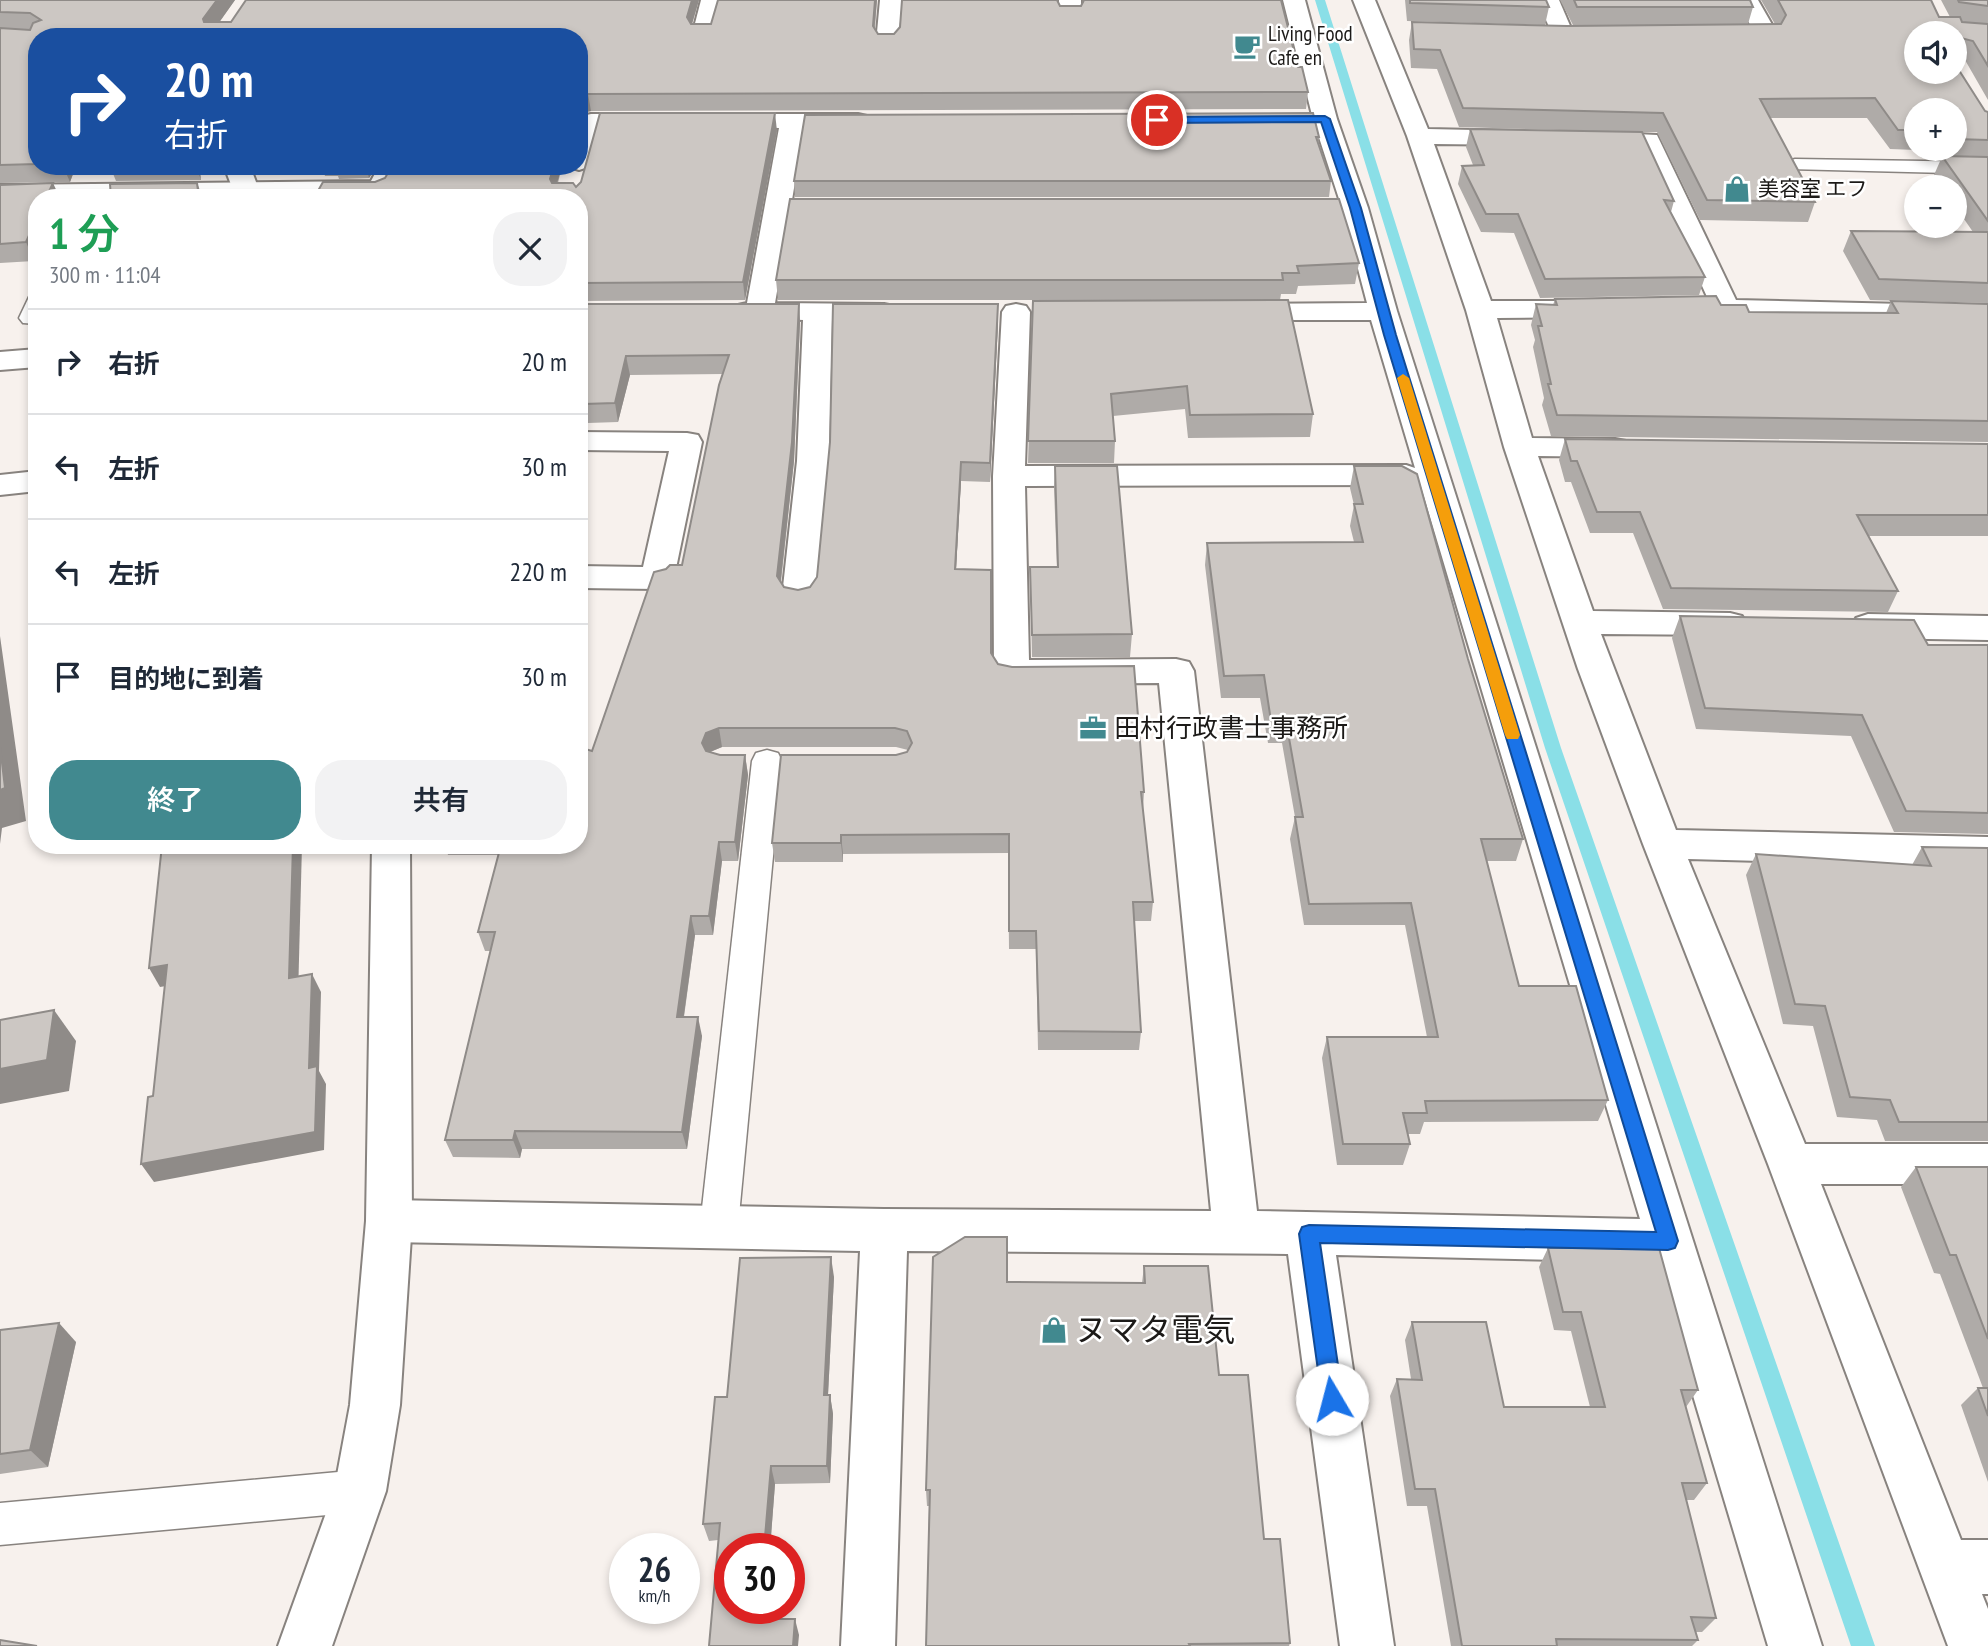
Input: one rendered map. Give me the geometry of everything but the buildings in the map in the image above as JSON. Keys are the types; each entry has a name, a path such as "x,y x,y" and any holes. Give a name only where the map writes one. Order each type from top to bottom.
{"street":[{"path":"703,35 712,0"},
{"path":"887,43 891,0"},
{"path":"1294,0 1311,119 1342,208 1383,311 1795,1646"},
{"path":"1548,0 1563,35"},
{"path":"1713,35 1767,35 1747,0"},
{"path":"1379,20 1480,310 1519,447 1579,622 1662,844 1791,1164 1966,1567 1975,1646"},
{"path":"1536,34 1590,35"},
{"path":"588,131 591,121 672,121"},
{"path":"699,121 877,121"},
{"path":"760,311 793,121"},
{"path":"1419,136 1540,138"},
{"path":"1567,138 1648,140 1725,306"},
{"path":"122,189 244,185 380,189"},
{"path":"0,193 28,192"},
{"path":"778,208 860,208"},
{"path":"1670,307 1725,306 1988,314"},
{"path":"1480,310 1616,308"},
{"path":"799,596 813,460 818,311"},
{"path":"1206,312 1383,311"},
{"path":"718,312 911,312"},
{"path":"1017,312 1009,476 1012,672 1176,671 1236,1232"},
{"path":"0,361 28,359"},
{"path":"588,441 687,442 657,578 588,577"},
{"path":"1519,447 1643,449"},
{"path":"1009,476 1433,475"},
{"path":"0,485 28,482"},
{"path":"1579,622 1756,625"},
{"path":"1838,626 1988,628"},
{"path":"1662,844 1988,852"},
{"path":"305,1646 360,1491 375,1405 389,1221 391,854"},
{"path":"1791,1164 1988,1164"},
{"path":"389,1221 884,1230 1236,1232 1668,1241"},
{"path":"868,1646 884,1230"},
{"path":"1309,1234 1367,1646"}],"lane":[{"path":"1795,166 1988,168"},
{"path":"719,1226 764,761"},
{"path":"0,1524 360,1491"}],"waterway":[{"path":"1320,0 1553,748 1863,1646"}],"slow traffic":[{"path":"1403,378 1512,735"}],"place":[{"name":"Living Food Cafe en","path":"1247,46"},
{"name":"美容室 エフ","path":"1737,189"},
{"name":"田村行政書士事務所","path":"1093,728"},
{"name":"ヌマタ電気","path":"1054,1330"}],"route":[{"path":"1157,120 1325,119 1355,208 1390,335 1668,1241 1309,1234 1332,1399"}]}
